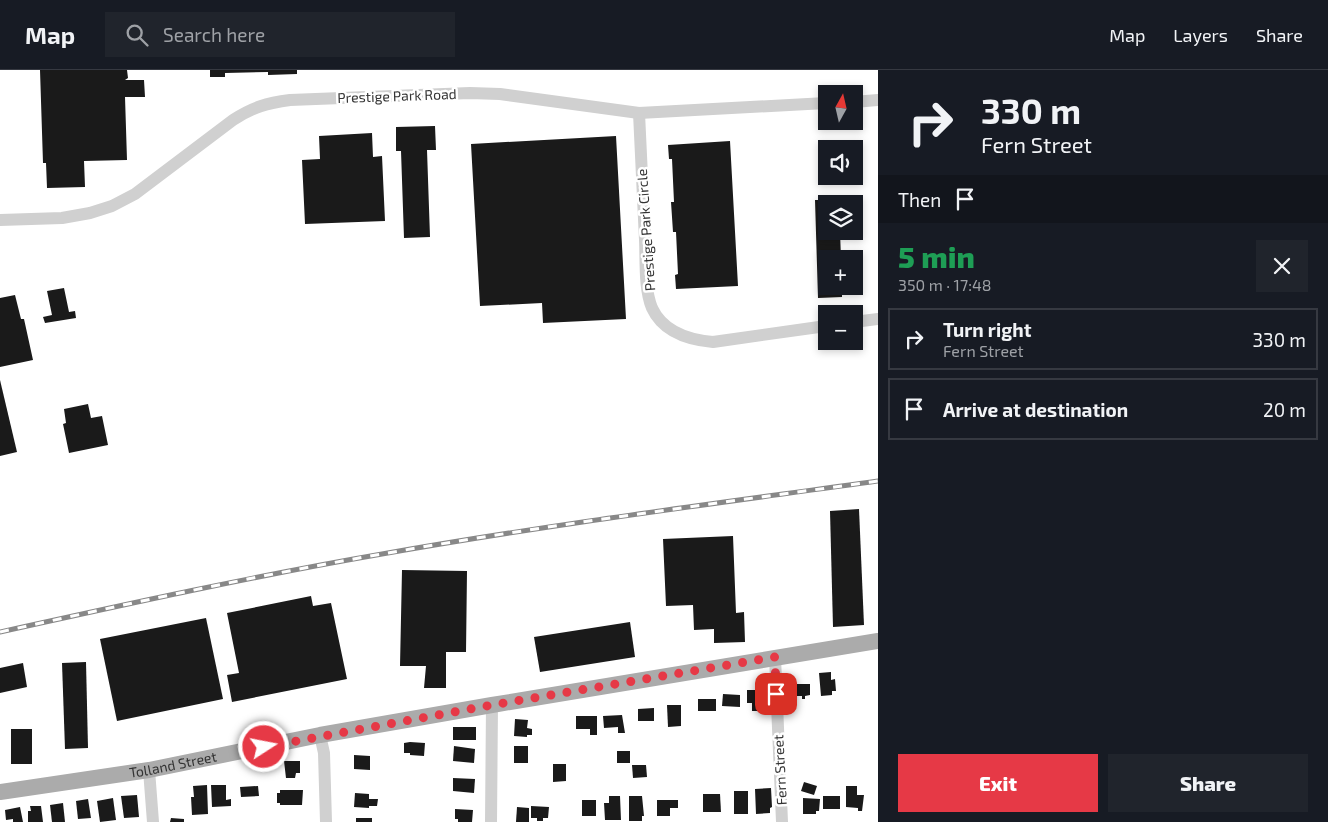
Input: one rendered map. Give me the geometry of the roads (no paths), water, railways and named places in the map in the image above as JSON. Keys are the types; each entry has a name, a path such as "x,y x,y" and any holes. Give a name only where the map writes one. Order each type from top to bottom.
{"main road":[{"name":"Tolland Street","path":"0,792 149,770 320,735 878,641"}],"street":[{"name":"Prestige Park Road","path":"0,220 62,218 90,213 112,206 135,194 250,109 290,100 470,93 500,94 639,113 818,103"},
{"path":"863,101 878,100"},
{"name":"Prestige Park Circle","path":"639,113 647,281 653,309 662,321 676,333 695,341 713,342 818,327"},
{"path":"863,321 878,319"},
{"name":"Fern Street","path":"775,657 782,822"},
{"path":"491,822 492,705"},
{"path":"320,735 324,753 326,822"},
{"path":"149,770 153,822"}],"railway":[{"path":"0,632 238,581 444,543 878,481"}]}
